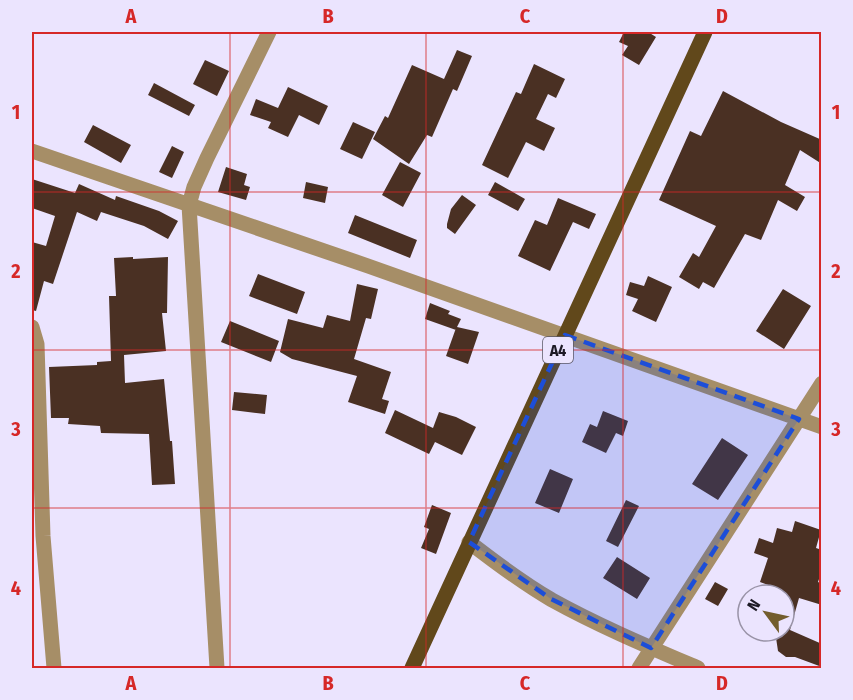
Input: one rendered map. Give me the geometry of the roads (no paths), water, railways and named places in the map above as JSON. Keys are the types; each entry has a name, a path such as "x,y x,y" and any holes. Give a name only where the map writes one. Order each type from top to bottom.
{"main road":[{"name":"A4","path":"412,669 705,32"}],"street":[{"path":"217,669 189,205 207,158 269,32"},
{"path":"32,151 565,335 822,427"},
{"path":"32,327 37,344 43,536 54,669"},
{"path":"639,669 822,383"},
{"path":"469,542 509,572 551,599 698,669"}]}
